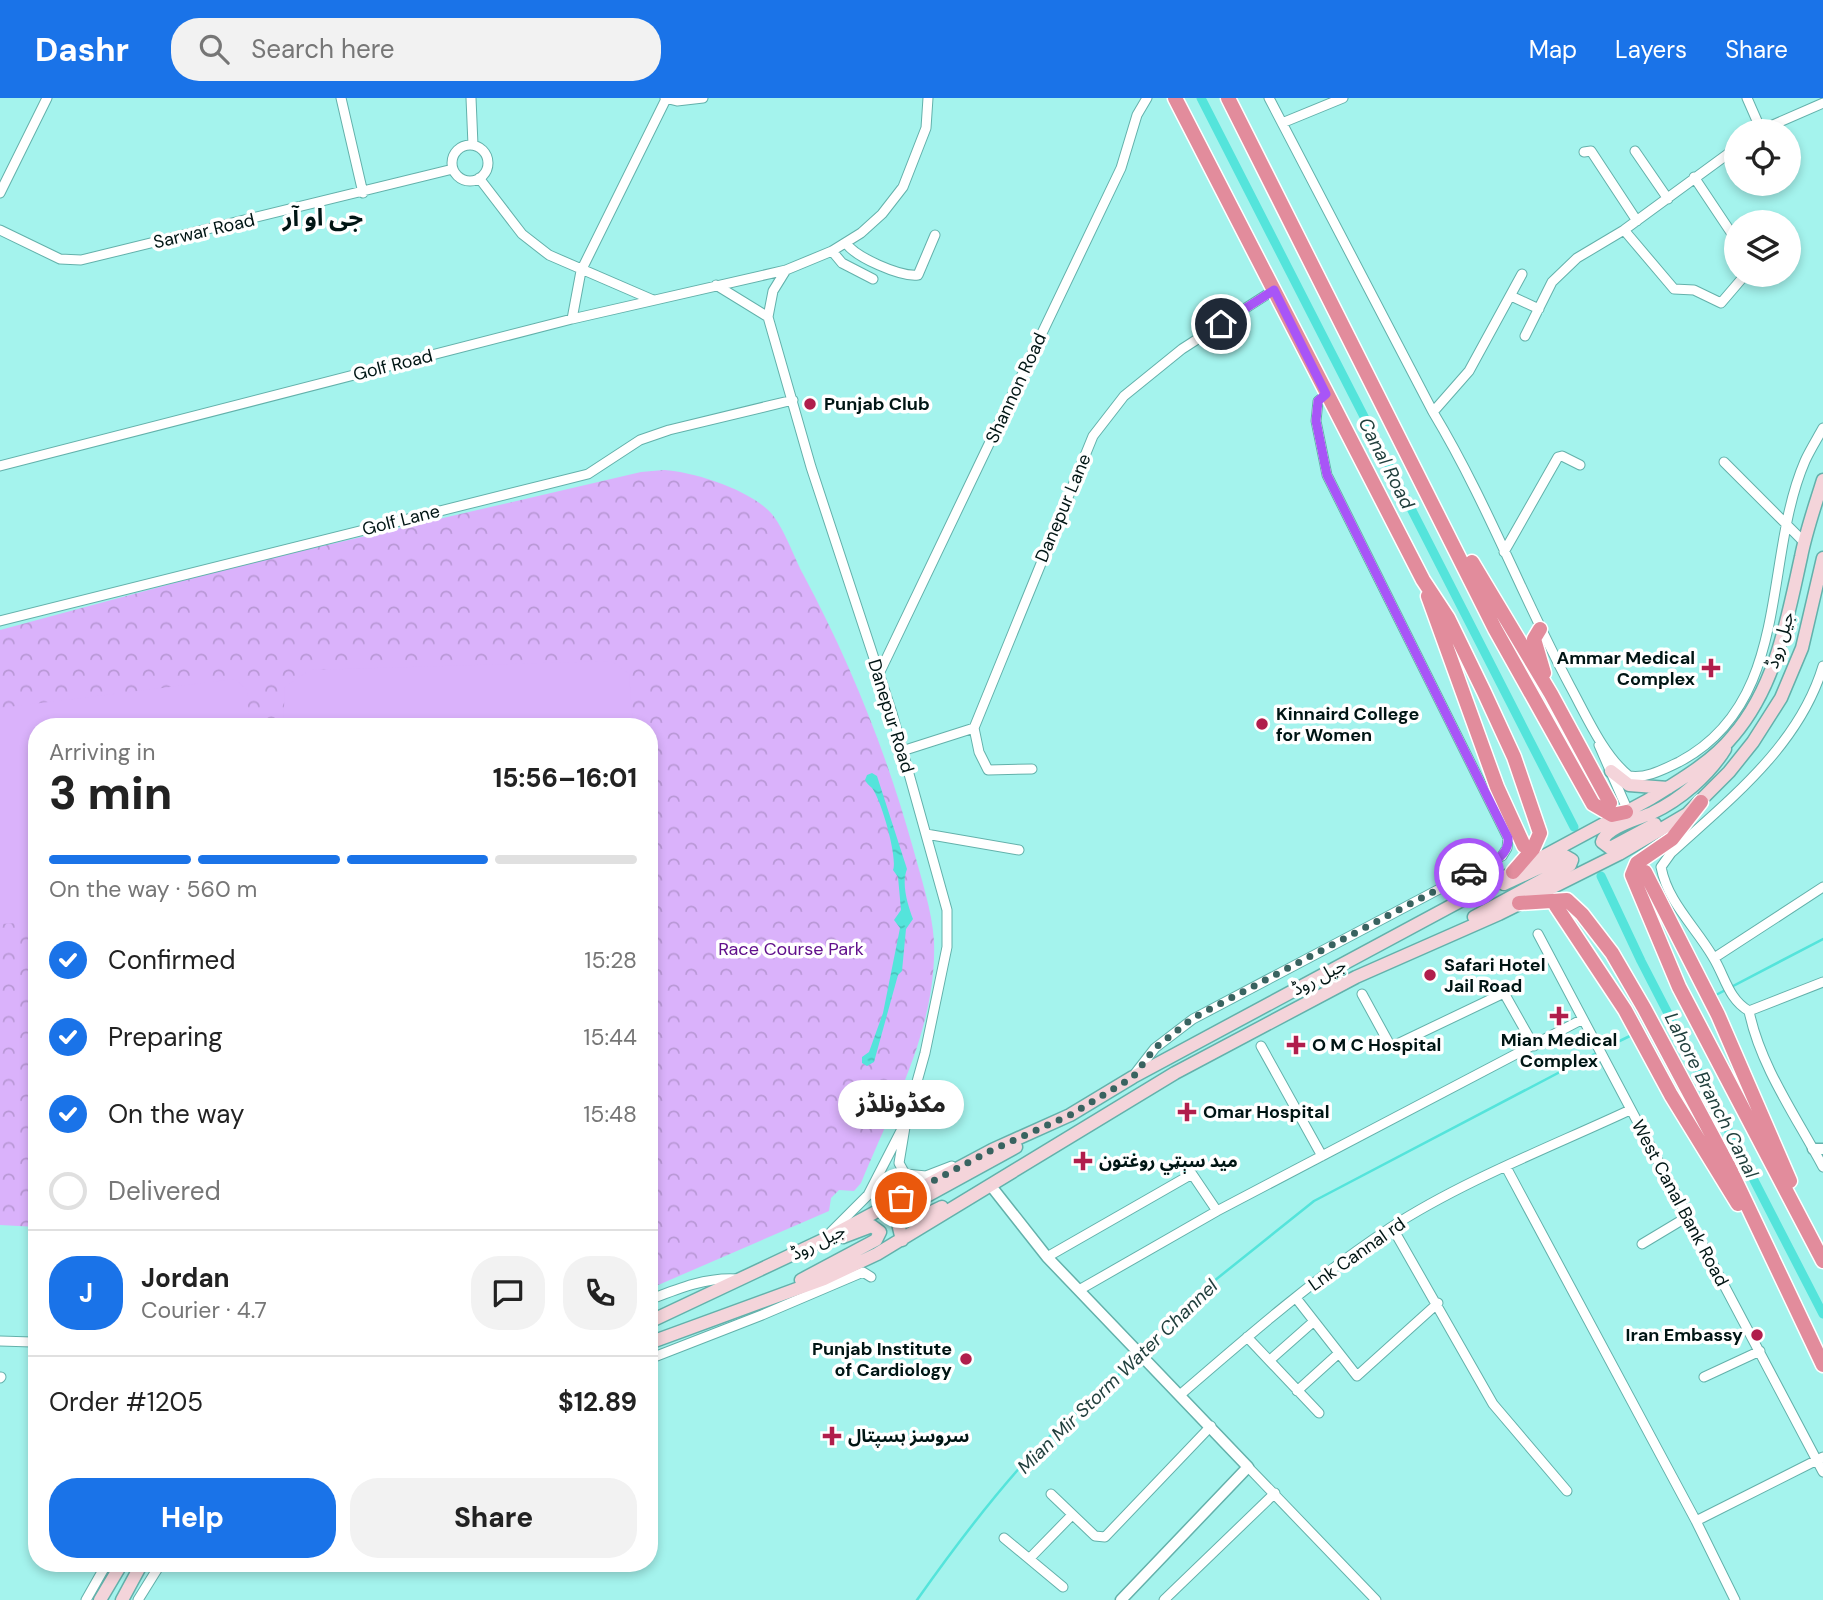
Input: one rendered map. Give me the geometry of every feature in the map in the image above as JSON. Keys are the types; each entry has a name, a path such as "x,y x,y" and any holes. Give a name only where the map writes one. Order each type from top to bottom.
{"highway":[{"path":"1175,98 1326,394 1423,580 1448,618 1484,692 1535,814 1539,838 1513,872"},
{"path":"1228,98 1432,499 1495,629 1593,804 1612,815 1627,811"},
{"path":"1432,499 1550,694 1611,803"},
{"path":"1423,580 1439,632 1497,787 1524,846"},
{"path":"1540,629 1534,639 1550,694"},
{"path":"1701,802 1672,839 1637,863 1633,875 1679,987 1823,1261"},
{"path":"1645,872 1717,1015 1789,1179 1804,1223"},
{"path":"1519,903 1567,900 1582,914 1612,953 1729,1167 1823,1365"},
{"path":"1556,906 1625,1010 1703,1149 1761,1237"}],"main road":[{"name":"جیل روڈ","path":"658,1318 825,1239 992,1150 1070,1115 1133,1077 1668,788 1733,737 1759,698 1778,654 1804,542 1823,480"},
{"name":"جیل روڈ","path":"658,1340 824,1279 902,1240 1175,1073 1356,977 1619,854 1687,814 1701,802 1753,742 1781,698 1802,648 1823,558"},
{"path":"1687,814 1657,823 1610,848 1602,842 1607,833 1656,811 1684,792 1717,763 1733,737"},
{"path":"1611,771 1629,785 1668,788"},
{"path":"1451,933 1489,908 1570,865 1572,860 1565,856 1490,890 1472,893"},
{"path":"991,1186 919,1218 911,1214 914,1203 1070,1115"},
{"path":"880,1210 897,1219 902,1240"},
{"path":"768,1298 876,1240 880,1232 875,1227 869,1227 771,1265"},
{"path":"100,1600 117,1572"},
{"path":"122,1600 137,1572"}],"street":[{"path":"0,193 47,98"},
{"path":"341,98 363,193"},
{"path":"471,98 473,145 487,157 487,170 479,178 468,182 460,179 453,169 453,156 458,148 473,145"},
{"path":"572,319 581,271 665,98 677,101 703,98"},
{"name":"Golf Road","path":"0,466 572,319 786,270 846,243 883,214 903,187 926,128 928,98"},
{"name":"Shannon Road","path":"878,676 1121,168 1137,115 1147,98"},
{"path":"1269,98 1433,412 1462,460 1540,629 1596,737 1627,811"},
{"path":"1282,123 1343,98"},
{"path":"1747,98 1755,119"},
{"path":"1787,119 1823,103"},
{"path":"1584,152 1591,151 1637,221"},
{"path":"1635,151 1668,199"},
{"path":"1525,336 1552,282 1577,258 1624,230 1724,156"},
{"name":"Sarwar Road","path":"0,230 60,259 81,260 453,169"},
{"path":"1694,177 1724,222"},
{"path":"479,178 527,238 549,255 655,301"},
{"path":"1624,230 1674,289 1694,290 1721,303 1735,287"},
{"path":"846,243 851,251 866,259 918,275 935,235"},
{"path":"832,251 842,264 873,279"},
{"path":"716,285 768,317 774,291 786,270"},
{"path":"1433,412 1469,372 1522,274"},
{"name":"Danepur Lane","path":"974,728 1093,436 1124,396 1143,380 1182,349 1274,290"},
{"path":"1511,296 1539,309"},
{"name":"Danepur Road","path":"768,317 902,751 947,911 947,947 925,1053 906,1121 899,1163 905,1174 926,1176 992,1150"},
{"path":"1133,1077 1155,1048 1193,1018 1502,856 1507,848 1508,838 1327,475 1316,421 1318,401 1326,394"},
{"name":"Golf Lane","path":"0,621 589,474 650,437 793,400"},
{"path":"1596,737 1625,774 1633,777 1664,769 1711,740 1738,706 1762,658 1788,527 1805,461 1823,428"},
{"path":"1504,552 1558,457 1562,456 1580,465"},
{"path":"1724,462 1804,542"},
{"path":"1823,666 1806,706 1759,773 1671,853 1661,867 1676,906 1714,958 1731,994 1740,1006 1749,1011 1752,1026 1787,1105 1818,1149 1823,1167"},
{"path":"902,751 974,728 988,770 1032,769"},
{"path":"926,834 1018,850"},
{"path":"1714,958 1823,887"},
{"name":"West Canal Bank Road","path":"1538,934 1581,1020 1820,1459 1823,1472"},
{"path":"1749,1011 1823,982"},
{"path":"1362,994 1391,1047 1504,993 1534,1046"},
{"path":"1079,1290 1217,1211 1581,1020"},
{"path":"1261,1046 1322,1156"},
{"name":"Lnk Cannal rd","path":"1181,1394 1296,1298 1392,1227 1506,1167 1630,1110"},
{"name":"Danepur Road","path":"825,1239 868,1195 906,1121"},
{"path":"1506,1167 1696,1521 1735,1600"},
{"path":"1047,1257 1192,1174 1217,1211"},
{"path":"991,1186 1047,1257 1376,1600"},
{"path":"1642,1244 1687,1217"},
{"path":"1392,1227 1438,1303 1493,1404 1567,1491"},
{"path":"658,1355 863,1272 871,1277"},
{"path":"658,1297 720,1278 742,1279"},
{"path":"1296,1298 1357,1376 1438,1303"},
{"path":"1270,1360 1313,1322"},
{"path":"1247,1337 1319,1413"},
{"path":"0,1341 28,1342"},
{"path":"1704,1377 1760,1351"},
{"path":"1297,1391 1339,1353"},
{"path":"1051,1494 1095,1536 1105,1536 1211,1426"},
{"path":"1696,1521 1820,1459"},
{"path":"1121,1600 1248,1467"},
{"path":"1164,1600 1275,1493"},
{"path":"1030,1558 1072,1515"},
{"path":"1004,1538 1063,1587"},
{"path":"86,1600 102,1572"},
{"path":"138,1600 155,1572"}],"green space":[{"name":"Race Course Park","path":"677,471 706,478 750,497 771,513 836,640 866,708 902,812 931,918 934,941 933,973 921,1035 911,1065 861,1183 854,1191 839,1190 831,1198 829,1211 658,1285 658,718 28,718 28,1227 0,1225 0,630 245,564 641,472"},
{"path":"612,661 629,674 632,718 283,718 285,687 310,670"},
{"path":"235,679 247,690 249,718 28,718 28,922 0,924 0,708"}],"water":[{"path":"872,773 877,776 907,869 905,888 913,919 906,929 902,971 898,975 874,1062 867,1066 862,1063 862,1057 869,1052 883,1013 900,928 894,920 901,910 898,877 893,870 888,829 876,794 865,780 867,775"}],"waterway":[{"name":"Canal Road","path":"1201,98 1574,827"},
{"name":"Lahore Branch Canal","path":"1601,876 1641,961 1823,1314"},
{"path":"1714,996 1823,939"},
{"name":"Mian Mir Storm Water Channel","path":"1603,1049 1632,1035"},
{"name":"Mian Mir Storm Water Channel","path":"1141,1352 1189,1301 1314,1201 1598,1052"},
{"name":"Mian Mir Storm Water Channel","path":"917,1600 1018,1469 1137,1357"}],"way so far":[{"path":"901,1198 992,1150 1070,1115 1133,1077 1155,1048 1193,1018 1469,873"}],"place":[{"name":"Punjab Club","path":"810,404"},
{"name":"Ammar Medical Complex","path":"1711,668"},
{"name":"Kinnaird College for Women","path":"1262,724"},
{"name":"Safari Hotel Jail Road","path":"1430,975"},
{"name":"Mian Medical Complex","path":"1559,1016"},
{"name":"O M C Hospital","path":"1296,1045"},
{"name":"Omar Hospital","path":"1187,1112"},
{"name":"مید سېټي روغتون","path":"1083,1161"},
{"name":"مکڈونلڈز","path":"901,1198"},
{"name":"Iran Embassy","path":"1757,1335"},
{"name":"Punjab Institute of Cardiology","path":"966,1359"},
{"name":"سروسز ہسپتال","path":"832,1436"}],"district":[{"name":"جی او آر","path":"323,218"}],"route":[{"path":"1221,324 1274,290 1326,394 1318,401 1316,421 1327,475 1508,838 1507,848 1502,856 1469,873"}]}
